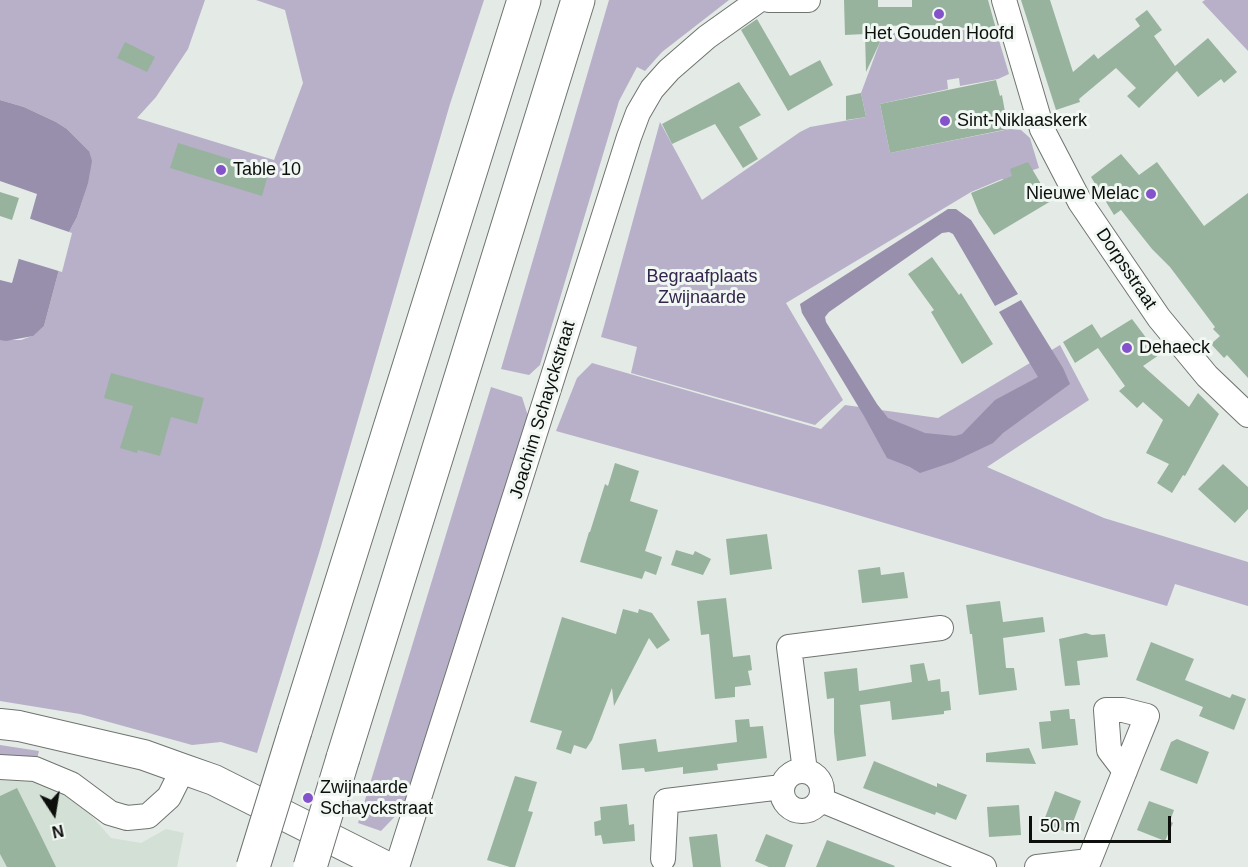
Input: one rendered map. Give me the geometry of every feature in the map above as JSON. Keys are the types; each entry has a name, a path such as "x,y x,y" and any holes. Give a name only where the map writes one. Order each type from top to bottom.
{"highway":[{"path":"253,867 524,0"},
{"path":"310,867 578,0"}],"main road":[{"path":"0,724 19,726 132,752 214,780 387,867"}],"street":[{"name":"Joachim Schayckstraat","path":"397,867 638,112 652,89 669,70 707,37 759,0"},
{"path":"769,0 808,0"},
{"name":"Dorpsstraat","path":"1004,0 1042,129 1080,202 1159,318 1207,376 1248,415"},
{"path":"805,771 789,647 941,628"},
{"path":"0,767 35,769 71,784 110,813 127,818 148,816 169,797 183,769"},
{"path":"805,771 815,774 820,780 823,793 821,800 810,810 803,811 794,809 784,800 782,787 788,776 794,772 805,771"},
{"path":"1036,867 1089,861 1125,771"},
{"path":"663,859 666,801 782,787"},
{"path":"821,800 984,867"}],"shaded area":[{"path":"0,100 24,107 67,129 89,151 92,161 88,183 77,217 69,232 44,326 33,336 6,341 0,340 0,280 12,283 37,194 0,181"},
{"path":"948,209 956,209 971,220 1018,294 995,306 953,234 949,232 942,233 829,312 825,317 826,322 877,404 888,418 925,433 955,436 962,434 995,400 1038,377 999,312 1021,300 1063,368 1070,384 1003,433 993,443 953,462 920,473 887,458 802,313 800,304"},
{"path":"0,775 28,777 75,797 111,838 141,843 166,829 184,833 177,867 0,867"}],"green space":[{"path":"0,0 205,0 188,49 156,97 137,118 274,160 303,83 285,10 256,0 484,0 450,104 319,553 257,753 221,742 192,745 80,714 0,701 0,340 21,340 32,336 44,326 69,232 84,195 89,151 67,129 56,122 24,107 0,100"},
{"path":"609,0 729,0 662,52 645,71 637,67 619,101 540,365 529,375 501,369"},
{"path":"1205,0 1248,0 1248,51 1202,2"},
{"name":"Begraafplaats Zwijnaarde","path":"901,29 969,30 991,38 998,37 1009,74 998,79 960,86 959,78 947,80 948,89 880,104 890,153 1010,129 1021,130 1030,138 1039,168 1002,179 971,192 786,303 843,400 815,425 631,373 637,347 601,337 660,122 702,200 800,132 810,127 866,117 861,93 880,42"},
{"path":"1060,345 1089,400 987,467 1104,518 1248,562 1248,606 1175,584 1167,606 827,506 556,431 577,378 592,363 821,429 845,405 938,418"},
{"path":"491,387 522,397 528,416 403,808 381,831 358,823"},
{"path":"0,745 39,751 37,759 0,757"}],"pier":[{"path":"28,218 72,233 62,272 16,258"}],"building":[{"path":"844,0 878,0 878,7 912,7 912,0 988,0 998,36 976,29 933,25 879,26 880,42 866,72 865,34 845,35"},
{"path":"1021,0 1050,0 1073,72 1094,54 1098,59 1140,26 1135,19 1147,10 1162,30 1154,36 1175,66 1208,38 1237,72 1224,83 1221,79 1198,97 1177,71 1139,108 1127,96 1136,88 1116,68 1079,99 1080,102 1056,110"},
{"path":"757,19 790,76 820,60 833,85 788,111 741,30"},
{"path":"125,42 155,57 147,72 117,58"},
{"name":"Sint-Niklaaskerk","path":"996,80 1000,96 1002,95 1008,129 890,153 880,104"},
{"path":"739,82 761,115 739,127 758,159 743,168 715,124 672,144 662,124"},
{"path":"861,93 866,117 846,120 846,96"},
{"path":"178,143 269,171 262,196 170,168"},
{"path":"1121,154 1139,175 1157,162 1204,226 1248,193 1248,378 1227,355 1224,358 1211,344 1220,336 1213,329 1215,327 1170,267 1152,249 1121,210 1114,215 1091,177"},
{"path":"1028,162 1051,201 994,235 979,213 971,193 1012,176 1010,169"},
{"path":"0,192 19,198 12,220 0,216"},
{"path":"932,257 959,295 961,293 993,344 962,364 931,312 934,310 908,274"},
{"path":"1132,319 1159,355 1143,366 1189,407 1198,393 1219,414 1185,476 1183,475 1172,493 1157,483 1169,464 1146,453 1163,420 1143,402 1137,408 1119,391 1125,386 1098,348 1075,363 1063,342 1092,324 1101,338"},
{"path":"111,373 204,398 197,424 171,417 160,456 120,448 133,406 104,398"},
{"path":"615,463 639,471 630,501 658,510 645,551 662,557 656,575 645,571 642,579 580,562 605,484 608,486"},
{"path":"1223,464 1248,487 1248,509 1235,523 1198,489"},
{"path":"767,534 772,569 730,575 726,539"},
{"path":"676,550 693,555 695,551 711,559 703,575 671,565"},
{"path":"880,567 881,575 904,572 908,598 862,603 858,570"},
{"path":"726,598 733,657 750,655 752,670 748,671 751,685 735,687 735,697 715,699 709,634 701,635 697,601"},
{"path":"1000,601 1003,622 1043,617 1045,632 1003,638 1006,668 1014,668 1017,690 979,695 966,605"},
{"path":"623,609 638,613 639,609 652,613 670,640 657,649 649,638 614,706 612,688 592,740 586,749 574,745 571,754 556,749 562,731 530,722 562,617 616,634"},
{"path":"1086,633 1105,634 1108,657 1077,661 1080,685 1065,686 1059,639"},
{"path":"1151,642 1194,659 1185,680 1230,698 1232,694 1246,699 1234,730 1199,716 1203,707 1136,680"},
{"path":"924,663 928,681 940,679 941,692 949,691 951,710 944,711 944,714 892,720 890,701 860,705 866,756 837,761 834,698 827,699 824,672 857,668 859,691 912,682 910,665"},
{"path":"1069,709 1070,719 1075,719 1078,745 1042,749 1039,722 1051,721 1050,711"},
{"path":"749,719 750,727 763,726 767,758 717,764 718,770 683,774 683,767 645,772 644,768 622,770 619,744 656,739 658,752 737,742 735,720"},
{"path":"1177,739 1209,752 1197,784 1160,770 1171,742"},
{"path":"1029,748 1036,764 986,762 986,753"},
{"path":"874,761 937,787 937,783 967,795 956,820 936,812 935,815 863,788"},
{"path":"515,776 537,782 528,811 533,812 515,867 510,867 487,860"},
{"path":"17,788 56,867 7,867 0,854 0,796"},
{"path":"1055,791 1081,801 1069,833 1043,823"},
{"path":"1149,801 1174,810 1170,821 1173,823 1165,841 1137,830"},
{"path":"627,804 629,825 634,824 635,841 603,844 601,835 595,836 594,822 601,820 600,807"},
{"path":"1019,805 1021,835 989,837 987,807"},
{"path":"717,834 721,867 693,867 689,837"},
{"path":"766,834 793,845 785,867 769,867 755,861"},
{"path":"827,840 895,866 816,867"}],"place":[{"name":"Het Gouden Hoofd","path":"939,14"},
{"name":"Sint-Niklaaskerk","path":"945,121"},
{"name":"Table 10","path":"221,170"},
{"name":"Nieuwe Melac","path":"1151,194"},
{"name":"Dehaeck","path":"1127,348"},
{"name":"Zwijnaarde Schayckstraat","path":"308,798"}]}
